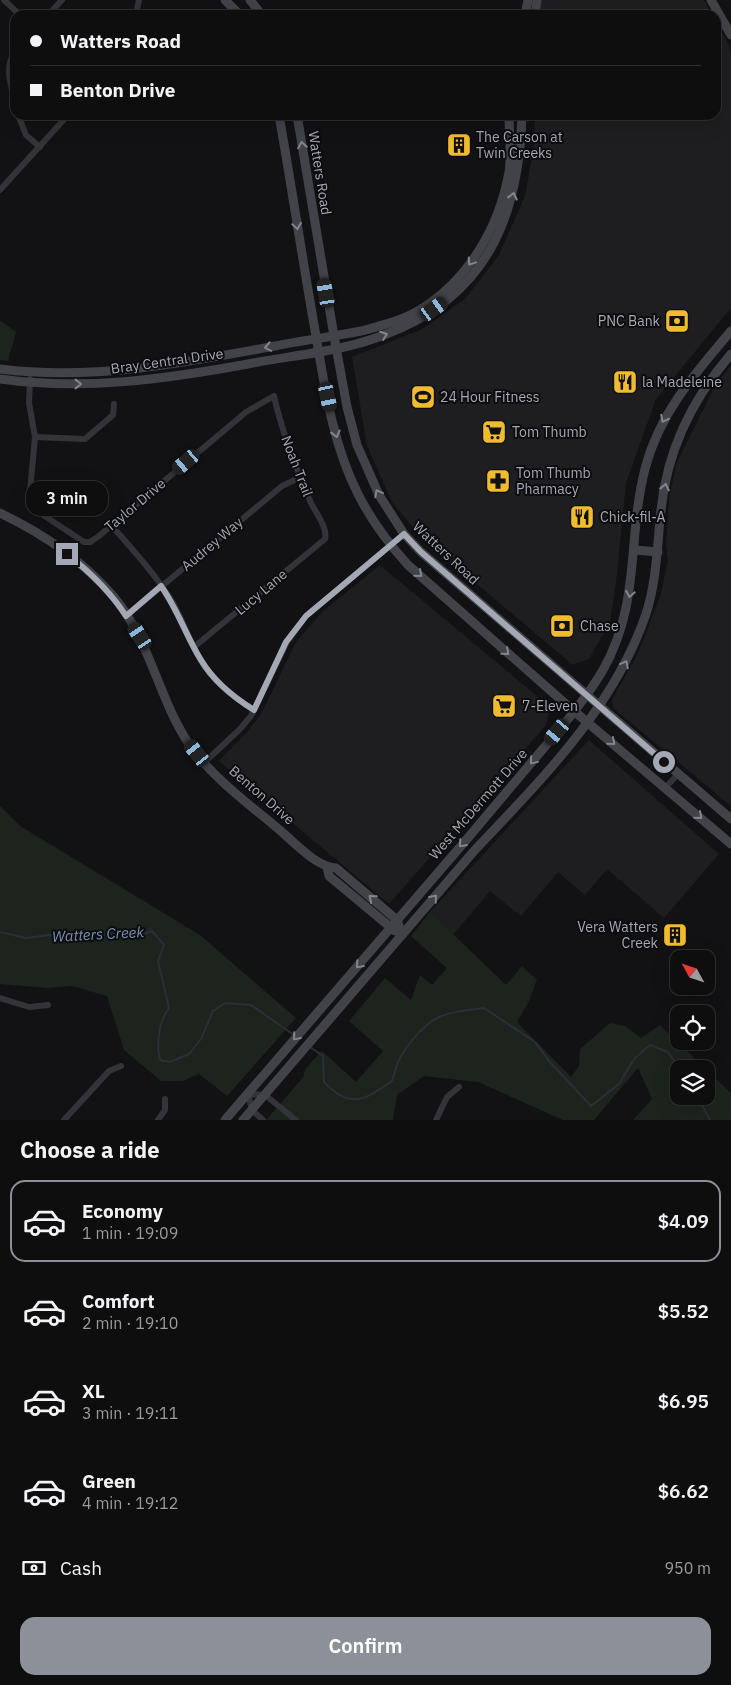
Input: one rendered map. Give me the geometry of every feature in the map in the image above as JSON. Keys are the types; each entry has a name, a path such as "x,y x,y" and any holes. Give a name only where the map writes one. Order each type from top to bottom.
{"main road":[{"path":"225,0 235,10"},
{"path":"250,0 258,10"},
{"path":"721,18 731,35"},
{"path":"280,120 318,352 336,436 348,471 372,518 391,546 408,564 575,711 731,844"},
{"name":"Watters Road","path":"298,120 347,407 364,463 379,495 404,534 421,552 731,820"},
{"path":"408,325 412,317 430,305 434,299 456,281 489,235 496,221 509,170 510,120"},
{"path":"515,120 519,164"},
{"path":"408,325 450,298 472,276 489,252 504,224 512,200 519,164 522,120"},
{"name":"Bray Central Drive","path":"0,368 32,371 122,371 317,340 383,325 418,311 434,299"},
{"name":"Bray Central Drive","path":"0,380 122,383 318,352 371,340 408,325"},
{"name":"West McDermott Drive","path":"225,1120 494,807 587,695 609,658 621,629 631,591 640,496 650,452 667,415 691,378 731,331"},
{"name":"West McDermott Drive","path":"244,1120 474,851 506,818 600,706 622,670 637,639 652,591 658,552 661,510 669,468 685,423 704,389 731,354"},
{"path":"691,378 704,389"},
{"name":"Benton Drive","path":"0,513 41,535 88,570 114,597 140,636 177,722 189,744 206,762 237,793 327,867 336,868 397,920"},
{"path":"635,550 658,552"},
{"path":"494,807 506,818"},
{"name":"Benton Drive","path":"327,867 329,876 390,928 402,935"},
{"path":"397,920 402,935"}],"street":[{"path":"4,0 15,10"},
{"path":"53,10 62,0"},
{"path":"10,59 10,74"},
{"path":"20,120 26,135 40,147"},
{"path":"0,190 64,120"},
{"path":"32,371 28,402 35,438 85,439 113,415 114,404"},
{"name":"Taylor Drive","path":"35,438 29,502 34,509 80,540 90,542 246,412 274,396"},
{"name":"Noah Trail","path":"274,396 286,438 326,535"},
{"name":"Audrey Way","path":"126,616 282,486 301,477"},
{"path":"112,525 172,602 194,647 214,678 233,696 254,710"},
{"path":"206,762 240,729 254,710 286,642 306,616 404,534"},
{"name":"Lucy Lane","path":"194,647 321,543 326,535"},
{"path":"666,787 678,774"},
{"path":"0,998 30,1007 48,1005"},
{"path":"64,1120 109,1071 121,1066"},
{"path":"436,1120 447,1097 458,1088"},
{"path":"263,1120 252,1110 248,1094 265,1095 296,1120"},
{"path":"158,1120 165,1110 165,1099"}],"shaded area":[{"path":"533,0 704,0 709,10 534,10"},
{"path":"721,31 731,53 731,308 656,399 626,483 616,583 610,622 589,659 573,665 421,537 392,502 367,446 352,357 420,330 465,299 499,255 525,196 534,146 535,120 721,120"},
{"path":"0,320 16,332 8,361 0,360"},
{"path":"731,366 731,806 613,708 612,700 638,653 660,597 668,561 666,545 669,498 677,462 716,384"},
{"path":"380,565 550,707 546,725 389,904 219,761 248,731 261,714 296,642 323,611"},
{"path":"589,740 719,854 664,918 607,869 585,895 558,872 521,916 490,891 453,935 430,912"},
{"path":"0,806 20,826 200,935 296,1018 227,1096 199,1074 183,1081 161,1081 124,1050 107,996 72,986 47,988 0,984"},
{"path":"430,912 506,985 522,966 537,980 529,1001 517,1022 571,1077 579,1066 580,1049 610,1023 625,1026 641,1038 660,1025 670,1035 670,1050 686,1050 697,1060 670,1060 670,1105 715,1105 715,1078 731,1093 731,1120 633,1120 652,1099 638,1068 594,1120 563,1120 478,1082 424,1076 397,1095 393,1120 266,1120 303,1077 306,1068 322,1051 356,1082 383,1051 349,1021 385,978 411,1000 420,975 432,985 447,968 411,936"}],"waterway":[{"name":"Watters Creek","path":"0,932 26,938 58,934 74,937 100,934 141,935 152,931 164,945 158,961 169,1008 159,1032 158,1047 160,1060 170,1062 189,1054 201,1039 213,1011 225,1003 251,1005 294,1035"},
{"name":"Watters Creek","path":"310,1047 323,1056 324,1082 334,1091 350,1099 365,1097 392,1081 395,1069 406,1048 426,1025 451,1013 484,1008 535,1042 549,1061 591,1106 619,1084 634,1059 650,1045 668,1052 674,1060"},
{"name":"Watters Creek","path":"702,1105 710,1120"}],"place":[{"name":"The Carson at Twin Creeks","path":"459,145"},
{"name":"PNC Bank","path":"677,321"},
{"name":"la Madeleine","path":"625,382"},
{"name":"24 Hour Fitness","path":"423,397"},
{"name":"Tom Thumb","path":"494,432"},
{"name":"Tom Thumb Pharmacy","path":"498,481"},
{"name":"Chick-fil-A","path":"582,517"},
{"name":"Chase","path":"562,626"},
{"name":"7-Eleven","path":"504,706"},
{"name":"Vera Watters Creek","path":"675,935"}],"route":[{"path":"67,554 88,570 114,597 126,616 161,586 182,619 201,661 226,690 254,710 286,642 306,616 404,534 421,552 664,762"}]}
